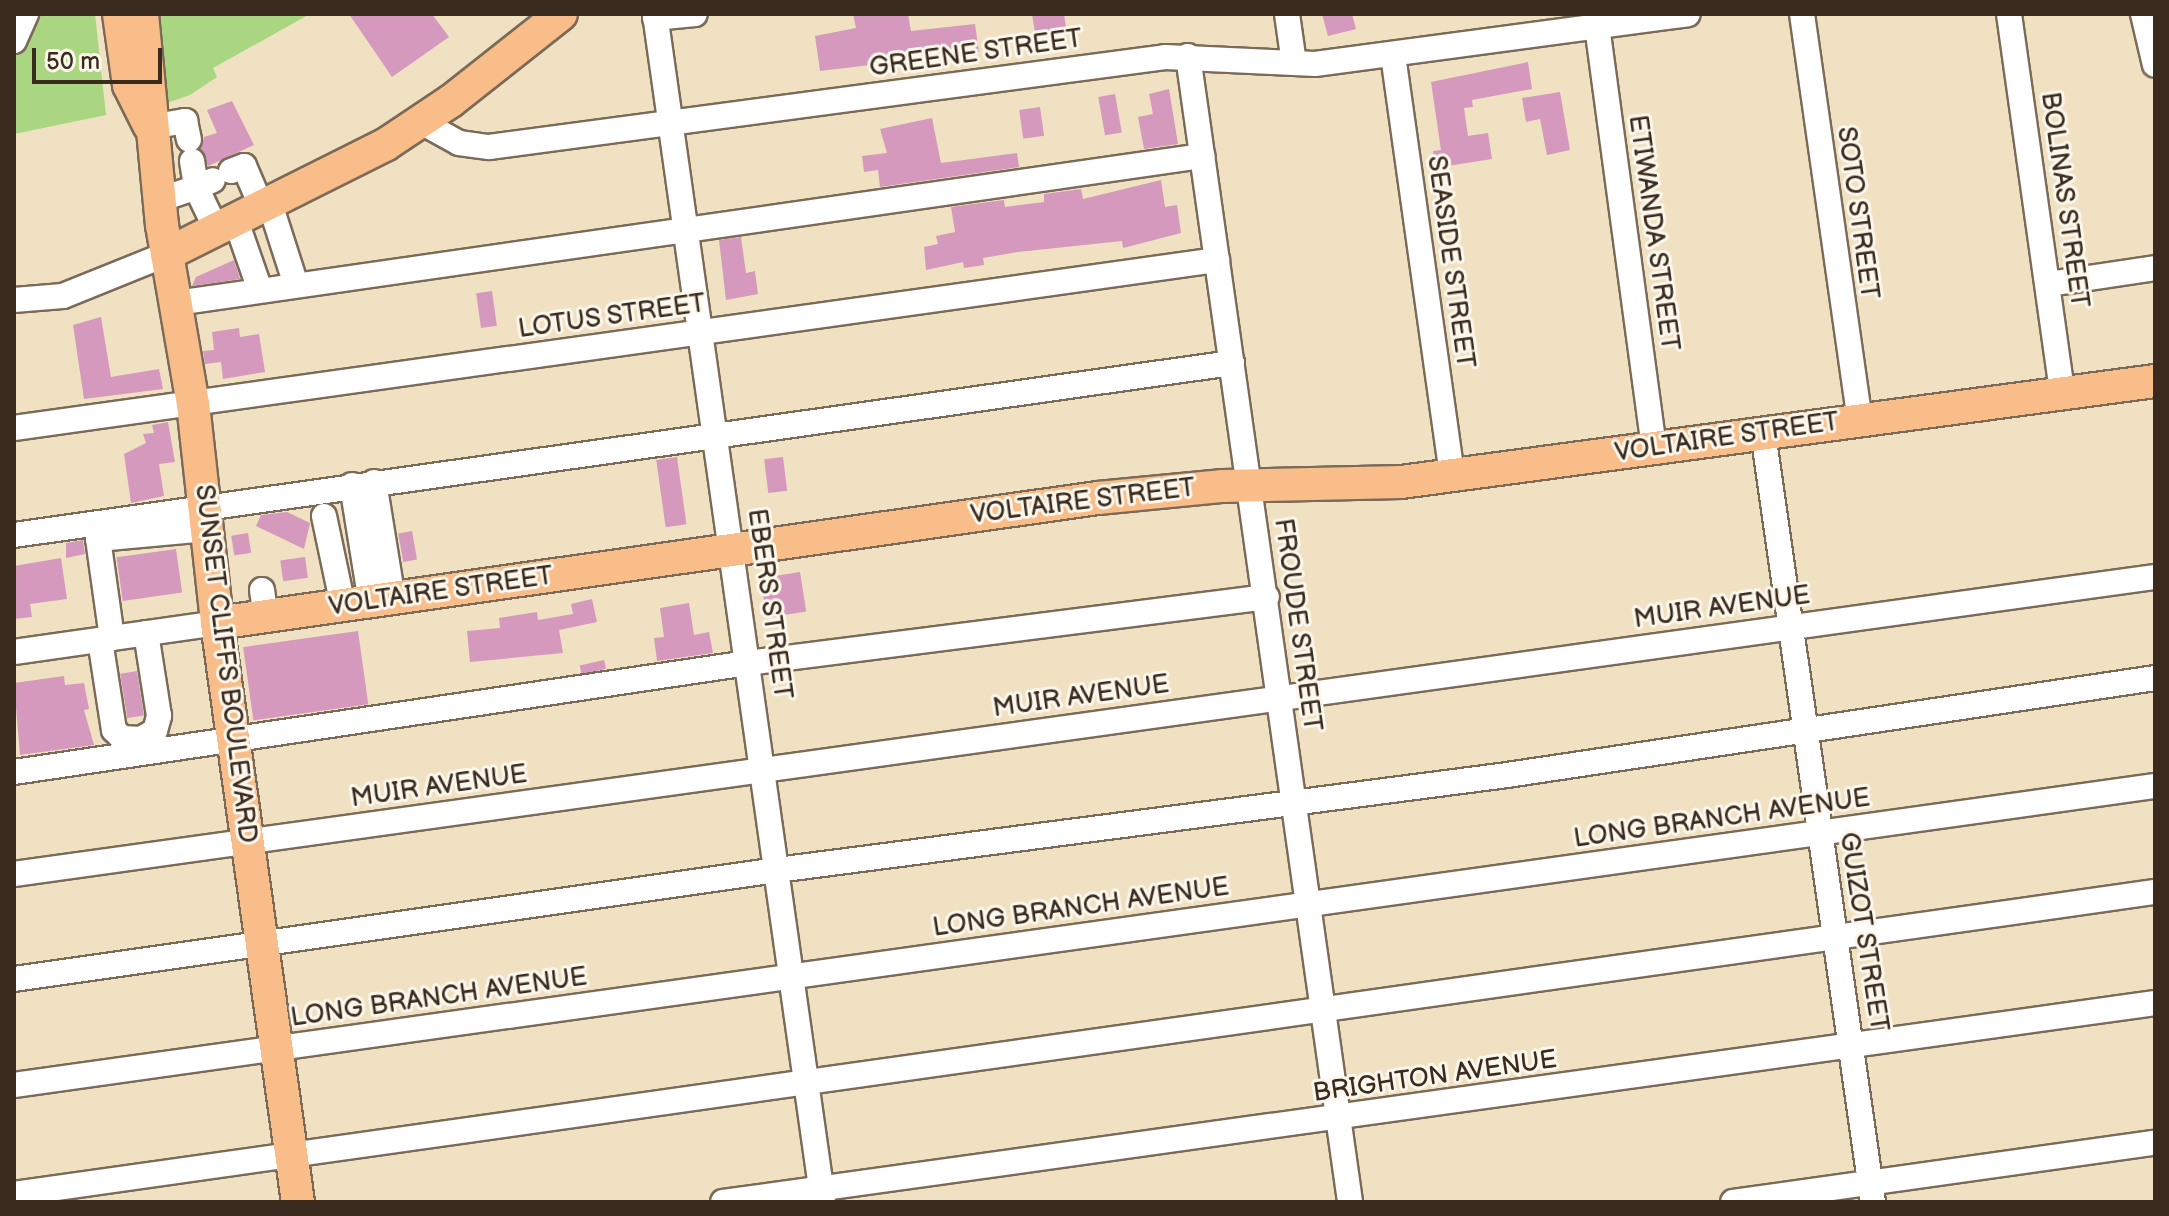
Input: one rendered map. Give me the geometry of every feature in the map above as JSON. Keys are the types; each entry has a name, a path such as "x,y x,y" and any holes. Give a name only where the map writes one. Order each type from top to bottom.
{"main road":[{"name":"SUNSET CLIFFS BOULEVARD","path":"119,14 129,85 151,127"},
{"name":"SUNSET CLIFFS BOULEVARD","path":"142,14 153,86 151,127 167,254 193,404 219,515 217,623 298,1202"},
{"path":"167,254 246,216 421,122 561,14"},
{"name":"VOLTAIRE STREET","path":"217,623 264,603 369,602 1098,498 1248,485 1369,485 1452,476 2155,381"}],"street":[{"path":"14,41 26,14"},
{"path":"655,16 695,14"},
{"path":"1287,14 1294,63"},
{"name":"GREENE STREET","path":"421,122 450,139 479,147 671,125 1188,56 1294,63 1393,55 1547,23 1597,26 1688,14"},
{"name":"SOTO STREET","path":"1802,14 1860,419"},
{"name":"BOLINAS STREET","path":"2009,14 2062,393"},
{"path":"2143,14 2154,59"},
{"name":"EBERS STREET","path":"655,16 733,549 822,1195"},
{"name":"ETIWANDA STREET","path":"1597,26 1654,448"},
{"name":"SEASIDE STREET","path":"1393,55 1452,476"},
{"name":"FROUDE STREET","path":"1188,56 1248,485 1267,597 1350,1202"},
{"path":"151,127 185,121 190,150 246,216 296,285"},
{"path":"176,303 686,226 1203,156"},
{"path":"159,200 244,166 246,216 260,290"},
{"path":"14,300 63,296 167,254"},
{"name":"LOTUS STREET","path":"14,428 1217,260"},
{"path":"2048,284 2155,268"},
{"path":"146,633 159,716 155,731 141,739 122,738 114,730 98,539 363,483 716,439 1232,363"},
{"name":"GUIZOT STREET","path":"1763,433 1832,936 1851,1044 1871,1192"},
{"path":"363,483 369,602"},
{"path":"14,535 219,515"},
{"path":"324,516 369,602"},
{"name":"MUIR AVENUE","path":"14,874 2155,577"},
{"path":"14,772 748,663 1267,597"},
{"name":"VOLTAIRE STREET","path":"14,652 217,623"},
{"path":"14,979 777,870 1507,775 2155,678"},
{"name":"LONG BRANCH AVENUE","path":"14,1085 2155,786"},
{"path":"14,1194 805,1080 2155,892"},
{"name":"BRIGHTON AVENUE","path":"723,1202 822,1195 1851,1044 2155,1003"},
{"path":"1733,1202 1871,1192 2155,1143"}],"green space":[{"path":"14,14 95,14 106,115 14,134"},
{"path":"156,14 310,14 213,68 217,77 190,95 167,103"}],"building":[{"path":"349,14 432,14 449,37 392,77"},
{"path":"853,14 908,14 911,31 975,24 979,52 820,71 815,36 856,28"},
{"path":"1032,14 1064,14 1067,34 1036,39"},
{"path":"1322,14 1352,14 1356,29 1328,36"},
{"path":"1528,62 1532,89 1472,100 1473,107 1464,108 1468,136 1488,133 1492,159 1435,168 1433,151 1441,150 1431,82"},
{"path":"1169,89 1178,144 1144,149 1138,117 1153,114 1149,94"},
{"path":"1560,92 1570,150 1547,155 1540,119 1526,122 1522,98"},
{"path":"1115,94 1122,132 1105,135 1098,97"},
{"path":"232,101 254,145 208,166 200,149 204,137 217,133 207,110"},
{"path":"1040,107 1044,136 1023,139 1019,110"},
{"path":"932,118 941,163 1017,153 1019,167 880,187 878,170 864,172 862,156 887,153 880,129"},
{"path":"1161,180 1165,207 1177,205 1181,233 1123,248 1122,241 1018,252 983,258 984,265 964,268 963,262 926,270 924,247 938,244 936,236 955,232 951,207 1004,200 1005,207 1044,202 1044,194 1081,189 1083,199"},
{"path":"741,237 746,273 755,271 758,294 726,300 719,240"},
{"path":"234,260 240,279 192,286 196,277"},
{"path":"492,291 497,326 481,328 476,293"},
{"path":"101,317 111,377 159,369 163,389 84,399 73,325"},
{"path":"239,328 240,337 259,334 265,372 223,379 221,362 205,364 203,351 214,350 212,332"},
{"path":"168,422 175,462 159,464 164,496 131,503 124,454 146,443 143,434 154,433 152,425"},
{"path":"677,457 686,524 666,527 656,460"},
{"path":"783,457 787,491 768,493 764,459"},
{"path":"287,512 310,523 304,549 256,526 261,515"},
{"path":"412,531 417,560 403,562 398,533"},
{"path":"248,533 251,553 234,555 231,536"},
{"path":"83,540 85,554 66,558 66,543"},
{"path":"176,549 182,593 123,601 117,557"},
{"path":"305,557 308,578 283,581 280,560"},
{"path":"61,558 67,599 30,604 32,617 14,619 14,566"},
{"path":"800,572 806,612 767,618 760,578"},
{"path":"592,599 597,622 559,630 563,653 470,662 467,631 500,628 499,618 537,612 538,620 573,614 571,604"},
{"path":"689,603 694,635 709,632 713,653 657,661 654,638 664,637 660,608"},
{"path":"358,631 368,704 253,720 243,647"},
{"path":"604,660 606,669 582,674 580,666"},
{"path":"137,671 144,715 127,718 120,674"},
{"path":"64,676 65,685 84,683 89,709 84,710 94,745 20,755 14,683"}]}
